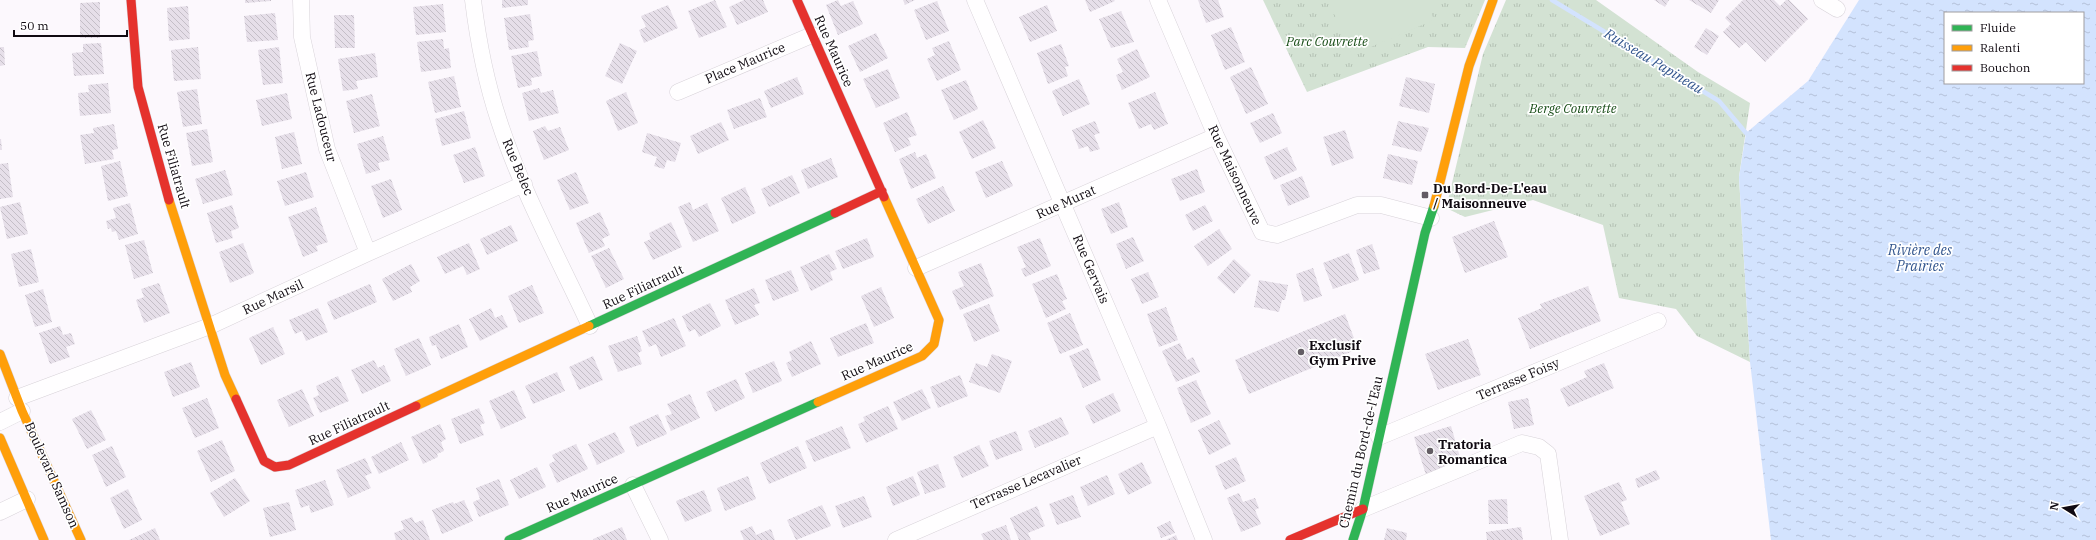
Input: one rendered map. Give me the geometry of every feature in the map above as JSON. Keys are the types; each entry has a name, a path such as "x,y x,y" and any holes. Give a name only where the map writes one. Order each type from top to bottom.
{"street":[{"name":"Rue Filiatrault","path":"131,0 138,87 169,201 225,375 264,462 275,467 289,465 882,191"},
{"name":"Rue Ladouceur","path":"301,0 302,37 326,149 368,252"},
{"name":"Rue Belec","path":"473,0 484,69 499,122 524,184 590,326"},
{"name":"Rue Maurice","path":"509,540 922,356 934,344 939,320 797,0"},
{"name":"Rue Gervais","path":"975,0 1158,426 1204,540"},
{"name":"Rue Maisonneuve","path":"1158,0 1216,136 1262,232 1277,235 1357,205 1381,205 1431,218"},
{"name":"Chemin du Bord-de-l'Eau","path":"1354,540 1363,509 1424,234 1431,218 1469,66 1493,0"},
{"path":"1822,0 1837,9"},
{"name":"Place Maurice","path":"678,92 812,35"},
{"name":"Rue Murat","path":"916,268 1216,136"},
{"name":"Rue Marsil","path":"20,404 210,326 368,252 524,184"},
{"name":"Terrasse Foisy","path":"1379,437 1658,321"},
{"name":"Boulevard Samson","path":"0,354 20,404 81,540"},
{"name":"Boulevard Samson","path":"0,422 20,404"},
{"name":"Terrasse Lecavalier","path":"896,540 1158,426"},
{"path":"0,438 44,540"},
{"path":"1290,540 1522,443 1539,446 1548,454 1560,540"},
{"path":"633,485 660,540"},
{"path":"0,512 27,499"}],"green space":[{"name":"Parc Couvrette","path":"1263,0 1485,0 1465,48 1428,47 1307,92"},
{"path":"1328,0 1426,0 1434,20 1352,55"},
{"name":"Berge Couvrette","path":"1506,0 1596,0 1698,72 1750,103 1739,177 1750,362 1697,336 1676,309 1619,298 1603,225 1533,200 1465,217 1446,208 1483,54"}],"water":[{"name":"Rivière des Prairies","path":"1859,0 2096,0 2096,540 1771,540 1750,362 1739,177 1746,133 1808,81"}],"building":[{"path":"245,0 271,0 271,1 245,3"},
{"path":"502,0 528,0 528,5 502,8"},
{"path":"715,0 727,27 699,38 688,11"},
{"path":"744,0 763,0 768,12 737,25 729,7"},
{"path":"838,0 841,6 853,1 863,24 838,35 826,5"},
{"path":"903,0 915,0 905,5"},
{"path":"1085,0 1114,0 1115,1 1090,12"},
{"path":"1198,0 1218,0 1224,17 1206,23"},
{"path":"1654,0 1669,0 1665,7"},
{"path":"1689,0 1719,0 1711,13"},
{"path":"1743,0 1774,0 1780,6 1786,0 1789,0 1808,19 1765,62 1746,42 1739,48 1723,32 1731,24 1725,18"},
{"path":"937,1 949,31 926,40 914,10"},
{"path":"100,2 100,38 80,38 80,3"},
{"path":"443,4 446,32 416,35 413,7"},
{"path":"668,5 678,28 644,43 639,30 646,27 641,16"},
{"path":"1047,5 1057,31 1030,42 1019,17"},
{"path":"188,6 190,39 169,41 167,8"},
{"path":"1121,11 1134,42 1111,48 1099,19"},
{"path":"275,13 278,40 247,42 244,16"},
{"path":"530,14 534,40 528,41 529,47 509,50 504,18"},
{"path":"334,15 354,15 355,48 335,48"},
{"path":"1231,27 1245,62 1225,70 1211,35"},
{"path":"1706,28 1719,36 1707,55 1694,47"},
{"path":"876,33 888,58 860,72 848,46"},
{"path":"443,39 444,49 449,48 451,68 421,72 417,42"},
{"path":"949,41 961,70 937,81 927,59 935,55 932,48"},
{"path":"101,43 104,74 74,76 72,53 83,52 83,44"},
{"path":"620,43 637,51 622,84 605,76"},
{"path":"1061,44 1069,66 1065,67 1068,76 1048,84 1037,53"},
{"path":"0,47 4,47 5,65 0,66"},
{"path":"198,47 201,79 174,81 171,50"},
{"path":"279,47 283,83 263,85 258,50"},
{"path":"1137,49 1150,77 1122,90 1116,75 1123,72 1117,59"},
{"path":"537,51 542,76 531,78 532,85 518,88 511,56"},
{"path":"375,53 378,77 356,81 358,89 343,91 338,59"},
{"path":"1251,67 1268,104 1246,114 1230,77"},
{"path":"888,69 900,98 876,108 863,79"},
{"path":"454,76 461,107 435,113 428,82"},
{"path":"797,77 804,94 771,108 764,91"},
{"path":"1406,77 1435,84 1429,113 1399,106"},
{"path":"1079,79 1090,104 1063,116 1052,91"},
{"path":"966,80 978,109 954,120 941,90"},
{"path":"108,83 111,113 80,116 78,93 89,92 88,85"},
{"path":"539,88 541,93 553,90 559,113 529,121 522,93"},
{"path":"197,89 202,124 183,127 177,92"},
{"path":"626,92 638,123 618,131 606,101"},
{"path":"1155,92 1168,124 1154,130 1151,124 1139,129 1128,103"},
{"path":"287,93 292,119 262,126 256,100"},
{"path":"372,94 380,126 354,133 346,101"},
{"path":"760,98 767,117 734,129 727,110"},
{"path":"464,111 471,138 442,146 435,119"},
{"path":"907,112 917,135 908,138 911,145 895,152 883,123"},
{"path":"1273,113 1282,133 1260,143 1250,123"},
{"path":"983,120 996,148 972,159 959,132"},
{"path":"1095,121 1100,133 1094,135 1100,149 1090,152 1088,146 1079,149 1072,130"},
{"path":"1398,121 1429,128 1421,152 1392,145"},
{"path":"721,122 729,140 698,154 690,136"},
{"path":"114,124 118,149 112,150 114,159 85,164 80,135 94,133 93,128"},
{"path":"545,126 548,131 560,127 569,150 544,160 533,131"},
{"path":"207,129 213,162 192,166 186,133"},
{"path":"1345,130 1354,158 1332,166 1323,137"},
{"path":"294,132 302,164 282,169 275,137"},
{"path":"647,133 681,143 675,162 667,160 664,169 654,166 657,157 642,152"},
{"path":"383,136 390,160 378,163 380,170 366,174 357,144"},
{"path":"1,139 2,150 0,150"},
{"path":"475,147 485,176 464,183 453,155"},
{"path":"1287,147 1297,170 1274,180 1264,157"},
{"path":"915,152 917,158 926,154 936,178 911,189 899,159"},
{"path":"1388,154 1418,161 1412,185 1383,178"},
{"path":"831,158 838,177 808,189 801,170"},
{"path":"120,161 128,196 108,201 101,166"},
{"path":"1002,161 1013,186 986,198 975,172"},
{"path":"8,163 13,197 0,199 0,164"},
{"path":"1197,169 1205,192 1180,201 1171,179"},
{"path":"225,170 233,195 203,204 195,179"},
{"path":"306,172 314,197 285,206 277,181"},
{"path":"576,172 589,203 570,210 557,180"},
{"path":"792,175 800,193 769,207 761,189"},
{"path":"1302,176 1310,197 1288,206 1280,185"},
{"path":"391,179 402,210 383,218 371,186"},
{"path":"943,186 955,211 928,224 916,199"},
{"path":"745,187 756,213 732,224 721,198"},
{"path":"20,202 28,234 7,239 0,207"},
{"path":"690,202 693,210 707,203 719,231 693,242 678,207"},
{"path":"1119,202 1128,227 1111,234 1101,209"},
{"path":"130,203 138,234 119,240 116,231 112,232 111,228 108,229 106,221 116,218 113,208"},
{"path":"232,205 239,228 231,231 233,238 216,243 207,213"},
{"path":"1205,205 1213,221 1193,231 1185,215"},
{"path":"316,207 328,242 316,246 318,251 303,257 288,217"},
{"path":"600,212 610,235 602,239 605,246 589,253 576,223"},
{"path":"1494,221 1508,257 1465,273 1452,237"},
{"path":"671,222 682,247 653,260 644,242 651,239 649,233"},
{"path":"511,225 518,241 487,255 480,239"},
{"path":"1219,229 1232,249 1208,266 1194,246"},
{"path":"1133,237 1144,261 1126,269 1116,244"},
{"path":"867,238 874,257 843,269 835,251"},
{"path":"1040,238 1051,266 1025,277 1021,269 1026,267 1017,247"},
{"path":"144,240 153,273 134,279 125,245"},
{"path":"243,243 254,273 230,283 219,252"},
{"path":"469,243 480,269 467,275 463,266 445,274 437,257"},
{"path":"1372,244 1380,269 1364,274 1356,250"},
{"path":"609,248 624,279 606,288 591,256"},
{"path":"31,249 39,282 19,287 11,254"},
{"path":"1349,253 1359,280 1333,289 1323,263"},
{"path":"829,254 837,269 830,272 833,280 811,291 800,267"},
{"path":"1234,259 1251,275 1234,294 1217,278"},
{"path":"981,263 994,296 960,310 952,291 964,286 958,272"},
{"path":"411,264 420,281 410,287 412,292 393,301 382,279"},
{"path":"1313,268 1322,296 1304,302 1296,274"},
{"path":"791,270 799,291 773,301 765,280"},
{"path":"1148,272 1159,297 1142,304 1131,279"},
{"path":"1057,274 1067,299 1062,301 1066,309 1046,318 1032,284"},
{"path":"1259,280 1288,285 1285,300 1282,300 1279,312 1254,307"},
{"path":"159,283 170,313 144,323 136,300 144,297 141,289"},
{"path":"370,284 377,302 334,320 327,302"},
{"path":"532,285 544,313 519,323 508,296"},
{"path":"1588,286 1601,321 1530,349 1518,318 1542,308 1540,304"},
{"path":"881,287 894,318 874,327 861,296"},
{"path":"754,288 760,303 754,305 759,315 735,325 725,300"},
{"path":"43,289 52,322 35,327 25,295"},
{"path":"710,303 721,326 699,337 695,329 689,332 682,316"},
{"path":"989,304 1000,331 974,342 963,314"},
{"path":"1166,307 1178,340 1159,347 1147,314"},
{"path":"318,308 328,332 306,341 302,331 295,334 289,320"},
{"path":"491,308 495,318 502,315 508,327 480,341 469,319"},
{"path":"1070,313 1083,345 1060,354 1047,323"},
{"path":"1345,314 1358,349 1249,394 1235,360"},
{"path":"674,318 686,346 661,357 656,344 649,347 642,331"},
{"path":"866,323 874,343 838,357 830,338"},
{"path":"459,324 468,347 441,359 436,345 432,346 429,337"},
{"path":"60,326 63,335 71,333 75,344 66,347 70,357 50,364 39,333"},
{"path":"273,327 285,354 261,365 249,338"},
{"path":"637,336 642,351 638,353 642,364 618,372 608,346"},
{"path":"419,338 431,365 406,376 394,349"},
{"path":"1468,339 1481,375 1438,390 1425,354"},
{"path":"811,341 821,364 792,377 786,363 792,360 789,352"},
{"path":"1180,343 1187,360 1193,357 1200,372 1176,382 1162,351"},
{"path":"1088,348 1101,380 1083,388 1069,356"},
{"path":"992,354 1012,361 1000,393 969,382 976,363 987,367"},
{"path":"593,356 603,380 579,390 569,367"},
{"path":"374,360 378,368 384,365 391,381 362,394 351,370"},
{"path":"774,361 782,381 753,393 745,373"},
{"path":"191,362 200,387 173,397 164,372"},
{"path":"1604,363 1614,388 1568,407 1560,389 1587,377 1584,371"},
{"path":"557,372 565,391 533,404 525,386"},
{"path":"960,375 968,396 938,408 930,387"},
{"path":"338,376 349,401 320,413 313,398 319,395 316,386"},
{"path":"736,379 745,398 715,412 706,392"},
{"path":"1196,380 1211,414 1191,423 1177,388"},
{"path":"302,389 314,416 289,427 277,400"},
{"path":"922,389 931,408 902,421 893,402"},
{"path":"514,390 526,418 501,429 489,401"},
{"path":"1113,393 1121,411 1093,424 1085,406"},
{"path":"690,394 700,418 671,431 665,416 672,414 667,404"},
{"path":"207,398 219,428 195,438 182,408"},
{"path":"1528,398 1534,425 1514,429 1508,402"},
{"path":"888,406 898,429 866,443 858,424 865,421 863,417"},
{"path":"479,408 485,423 480,425 484,435 460,444 451,419"},
{"path":"91,410 106,440 87,449 72,419"},
{"path":"658,414 667,434 637,447 629,427"},
{"path":"1061,417 1069,434 1035,448 1028,431"},
{"path":"1219,420 1231,444 1209,455 1198,430"},
{"path":"440,424 446,439 441,442 444,451 437,454 438,457 423,464 411,437"},
{"path":"842,426 851,448 814,462 805,441"},
{"path":"1451,426 1462,464 1426,475 1414,437"},
{"path":"1016,431 1023,450 996,460 989,441"},
{"path":"615,432 625,452 597,465 588,444"},
{"path":"222,440 235,471 211,482 197,451"},
{"path":"401,442 409,460 379,474 371,457"},
{"path":"576,444 588,469 557,483 549,464 555,461 552,455"},
{"path":"979,445 989,466 962,478 953,457"},
{"path":"112,446 126,477 106,487 92,455"},
{"path":"798,446 807,468 769,484 760,463"},
{"path":"1236,457 1246,481 1225,490 1215,466"},
{"path":"365,458 372,473 365,476 371,488 348,498 336,470"},
{"path":"1142,462 1152,483 1128,495 1118,474"},
{"path":"938,464 946,487 925,494 917,472"},
{"path":"537,467 546,487 519,499 510,480"},
{"path":"1656,470 1660,479 1638,488 1635,479"},
{"path":"1107,475 1115,494 1088,506 1080,487"},
{"path":"748,476 756,499 725,511 717,488"},
{"path":"913,476 920,495 893,506 886,487"},
{"path":"235,478 250,501 224,517 210,493"},
{"path":"499,479 509,505 479,517 473,502 480,499 476,488"},
{"path":"325,480 334,505 311,513 309,505 301,508 295,490"},
{"path":"1619,482 1627,500 1621,502 1630,524 1600,536 1584,496"},
{"path":"128,489 142,520 124,529 110,498"},
{"path":"704,490 712,511 685,522 676,501"},
{"path":"1239,493 1243,502 1255,498 1259,508 1255,510 1261,524 1241,532 1227,498"},
{"path":"1073,495 1081,517 1057,525 1049,504"},
{"path":"864,496 872,517 843,528 835,506"},
{"path":"1507,499 1508,524 1489,524 1488,500"},
{"path":"464,500 473,521 442,534 432,510 453,502 454,504"},
{"path":"289,502 296,530 270,537 263,508"},
{"path":"822,505 831,526 796,540 787,520"},
{"path":"1037,506 1045,526 1028,533 1031,540 1019,540 1010,518"},
{"path":"412,517 415,523 423,520 430,540 396,540 394,533 404,529 401,521"},
{"path":"1170,521 1175,533 1161,538 1157,527"},
{"path":"1006,525 1011,540 984,540 981,534"},
{"path":"752,526 756,535 771,529 775,540 744,540 740,531"},
{"path":"622,527 627,540 593,539"},
{"path":"1521,527 1523,540 1487,540 1486,532"},
{"path":"155,528 160,540 129,540"},
{"path":"1387,528 1407,533 1406,540 1384,540"},
{"path":"1176,535 1178,540 1166,540"}],"waterway":[{"name":"Ruisseau Papineau","path":"1552,0 1719,101 1746,133"}],"traffic: fast":[{"path":"1353,540 1363,509 1425,233 1434,206"},
{"path":"589,326 835,213"},
{"path":"509,540 818,402"}],"traffic: slow":[{"path":"1434,206 1469,66 1493,0"},
{"path":"818,402 922,356 934,344 939,320 884,197"},
{"path":"169,200 225,375 236,399"},
{"path":"416,406 589,326"},
{"path":"0,354 22,411 81,540"},
{"path":"0,438 44,540"}],"traffic: jam":[{"path":"131,0 138,87 169,200"},
{"path":"797,0 884,197"},
{"path":"835,213 882,191"},
{"path":"236,399 264,461 275,467 289,465 416,406"},
{"path":"1290,540 1363,509"}],"place":[{"name":"Du Bord-De-L'eau / Maisonneuve","path":"1425,195"},
{"name":"Exclusif Gym Prive","path":"1301,352"},
{"name":"Tratoria Romantica","path":"1430,451"}]}
